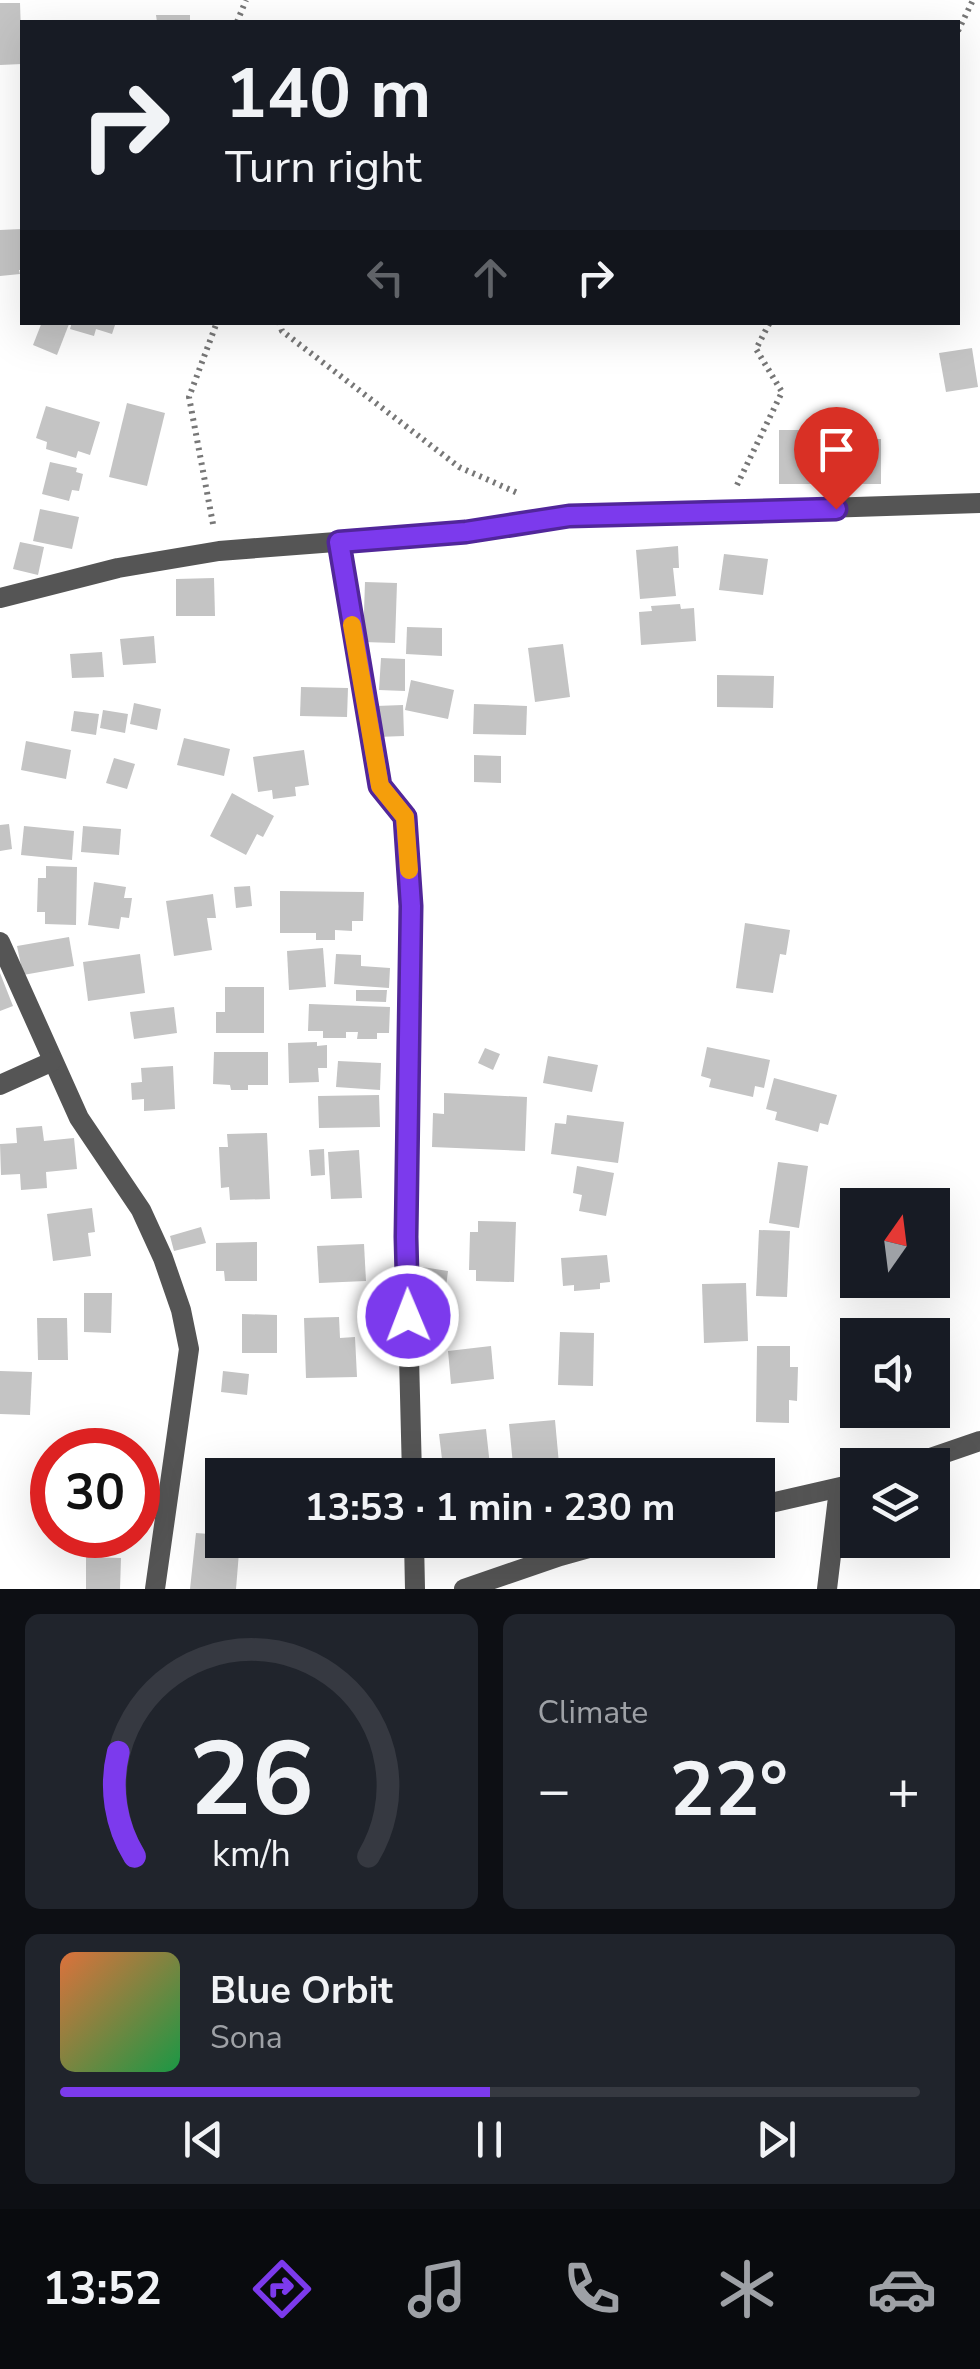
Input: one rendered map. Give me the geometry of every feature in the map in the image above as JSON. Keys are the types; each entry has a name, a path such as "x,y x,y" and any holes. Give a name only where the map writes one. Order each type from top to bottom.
{"street":[{"path":"0,598 118,568 219,551 466,532 569,516 980,502"},
{"path":"339,542 380,786 405,817 411,906 406,1237 412,1458"},
{"path":"0,942 78,1118 141,1210 181,1310 189,1349 155,1589"},
{"path":"0,1085 51,1062"},
{"path":"950,1451 980,1441"},
{"path":"775,1502 840,1488"},
{"path":"827,1589 840,1525"},
{"path":"414,1558 415,1589"},
{"path":"464,1589 554,1558"}],"path":[{"path":"960,27 973,0"},
{"path":"217,325 189,398 219,551"},
{"path":"280,325 282,332 459,467 522,495"},
{"path":"725,512 782,392 756,349 768,325"}],"building":[{"path":"0,3 20,3 20,64 0,65"},
{"path":"156,15 190,15 190,20 157,20"},
{"path":"20,229 20,274 0,276 0,230"},
{"path":"41,325 69,325 57,355 33,345"},
{"path":"71,325 115,325 112,334 96,329 94,336 70,329"},
{"path":"972,348 978,387 946,392 939,353"},
{"path":"127,403 165,413 147,486 109,477"},
{"path":"46,406 100,422 90,455 78,451 76,458 46,449 47,442 36,438"},
{"path":"779,430 859,430 860,439 881,439 881,484 779,484"},
{"path":"50,462 77,468 76,472 83,474 79,491 72,490 69,501 42,494"},
{"path":"40,509 79,517 72,549 33,541"},
{"path":"20,542 44,547 38,575 13,569"},
{"path":"678,546 679,568 673,568 676,596 640,599 636,550"},
{"path":"724,554 768,559 763,595 719,590"},
{"path":"214,578 215,616 176,616 176,579"},
{"path":"365,582 397,583 395,643 363,642"},
{"path":"680,604 681,609 694,608 696,641 641,645 639,612 652,611 651,606"},
{"path":"407,627 442,628 442,656 406,654"},
{"path":"154,636 156,663 123,665 120,639"},
{"path":"563,644 570,697 535,702 528,648"},
{"path":"102,652 104,677 72,678 70,654"},
{"path":"381,658 405,659 405,691 379,690"},
{"path":"717,675 774,676 773,708 717,707"},
{"path":"411,680 454,690 448,719 405,710"},
{"path":"301,687 348,688 347,717 300,716"},
{"path":"134,703 161,709 157,730 130,724"},
{"path":"474,704 527,706 526,735 473,734"},
{"path":"403,705 404,736 377,737 376,706"},
{"path":"103,710 128,714 125,733 100,728"},
{"path":"74,711 99,714 96,735 71,731"},
{"path":"184,738 230,749 224,776 177,765"},
{"path":"26,741 71,750 66,779 21,770"},
{"path":"304,750 309,785 295,787 296,796 273,799 272,790 258,792 253,757"},
{"path":"474,755 501,756 501,783 474,782"},
{"path":"114,758 135,764 127,789 106,783"},
{"path":"232,793 274,816 263,837 257,834 246,855 210,836"},
{"path":"9,824 12,849 0,851 0,825"},
{"path":"24,826 74,831 72,860 21,855"},
{"path":"83,826 121,829 119,855 81,852"},
{"path":"46,866 77,867 76,925 45,924 45,912 37,912 38,878 46,878"},
{"path":"94,882 126,887 124,898 132,898 129,918 121,917 119,929 88,925"},
{"path":"250,886 252,906 236,908 234,887"},
{"path":"280,891 364,892 363,921 352,921 352,931 335,930 335,940 316,940 316,933 280,933"},
{"path":"213,894 216,918 207,918 212,950 174,956 166,901"},
{"path":"745,923 790,930 786,955 780,954 773,993 736,988"},
{"path":"69,937 74,966 23,975 17,946"},
{"path":"323,948 326,987 289,990 287,951"},
{"path":"140,954 145,993 88,1001 83,962"},
{"path":"336,954 361,955 361,966 390,968 389,988 334,984"},
{"path":"0,973 13,1006 0,1011"},
{"path":"225,987 264,987 264,1033 216,1033 216,1012 225,1012"},
{"path":"356,990 387,990 386,1002 356,1001"},
{"path":"309,1004 390,1007 389,1033 377,1033 377,1039 357,1039 358,1032 346,1032 346,1038 323,1038 323,1031 308,1031"},
{"path":"174,1007 177,1033 134,1039 130,1012"},
{"path":"317,1042 317,1046 327,1045 327,1068 318,1068 319,1082 289,1083 288,1043"},
{"path":"707,1047 770,1060 764,1088 755,1086 753,1097 709,1087 711,1079 701,1076"},
{"path":"485,1048 500,1054 493,1070 478,1063"},
{"path":"214,1052 268,1052 268,1085 231,1090 230,1085 213,1084"},
{"path":"548,1056 598,1065 592,1092 543,1083"},
{"path":"338,1061 381,1063 380,1090 336,1087"},
{"path":"173,1066 175,1109 144,1111 144,1099 132,1100 131,1083 142,1082 141,1068"},
{"path":"774,1078 837,1095 828,1125 820,1123 818,1132 775,1120 777,1112 766,1109"},
{"path":"444,1093 527,1097 525,1151 432,1147 433,1113 444,1114"},
{"path":"379,1095 380,1127 319,1128 318,1096"},
{"path":"567,1115 624,1122 618,1163 551,1154 555,1123 566,1124"},
{"path":"42,1126 44,1141 74,1138 77,1169 46,1172 47,1188 21,1190 20,1174 1,1175 0,1144 17,1143 16,1128"},
{"path":"267,1133 270,1199 230,1200 229,1187 221,1188 219,1147 228,1147 227,1134"},
{"path":"324,1149 325,1175 311,1176 309,1150"},
{"path":"359,1150 362,1198 331,1199 328,1152"},
{"path":"778,1162 808,1166 799,1228 769,1223"},
{"path":"577,1166 614,1173 606,1216 579,1211 582,1195 573,1193"},
{"path":"92,1208 95,1232 88,1233 91,1256 53,1261 47,1214"},
{"path":"478,1221 516,1222 514,1282 476,1281 476,1270 469,1270 470,1232 478,1232"},
{"path":"201,1227 206,1243 174,1251 170,1236"},
{"path":"759,1230 790,1231 787,1297 756,1296"},
{"path":"257,1242 257,1281 225,1281 224,1271 216,1271 216,1243"},
{"path":"364,1244 366,1281 319,1283 317,1246"},
{"path":"607,1255 610,1282 600,1283 600,1289 574,1291 574,1285 563,1286 561,1258"},
{"path":"416,1266 448,1271 446,1287 414,1283"},
{"path":"746,1283 748,1341 704,1343 702,1284"},
{"path":"84,1293 112,1293 111,1333 84,1332"},
{"path":"242,1314 277,1315 277,1353 242,1353"},
{"path":"339,1317 340,1338 355,1337 357,1377 306,1378 304,1318"},
{"path":"37,1318 67,1318 68,1360 38,1360"},
{"path":"560,1332 594,1333 593,1386 558,1385"},
{"path":"491,1346 494,1379 451,1384 448,1351"},
{"path":"757,1346 790,1346 790,1367 798,1367 797,1401 789,1400 789,1423 756,1422"},
{"path":"0,1371 32,1372 30,1415 0,1414"},
{"path":"223,1371 249,1374 247,1395 221,1392"},
{"path":"555,1420 558,1458 512,1458 509,1424"},
{"path":"486,1429 489,1458 442,1458 439,1434"},
{"path":"196,1533 205,1534 205,1558 239,1558 236,1589 190,1589"},
{"path":"86,1558 121,1558 120,1589 86,1589"}],"slow traffic":[{"path":"352,625 380,786 405,817 409,870"}],"route":[{"path":"408,1316 411,906 405,817 380,786 339,542 466,532 569,516 836,509"}]}
